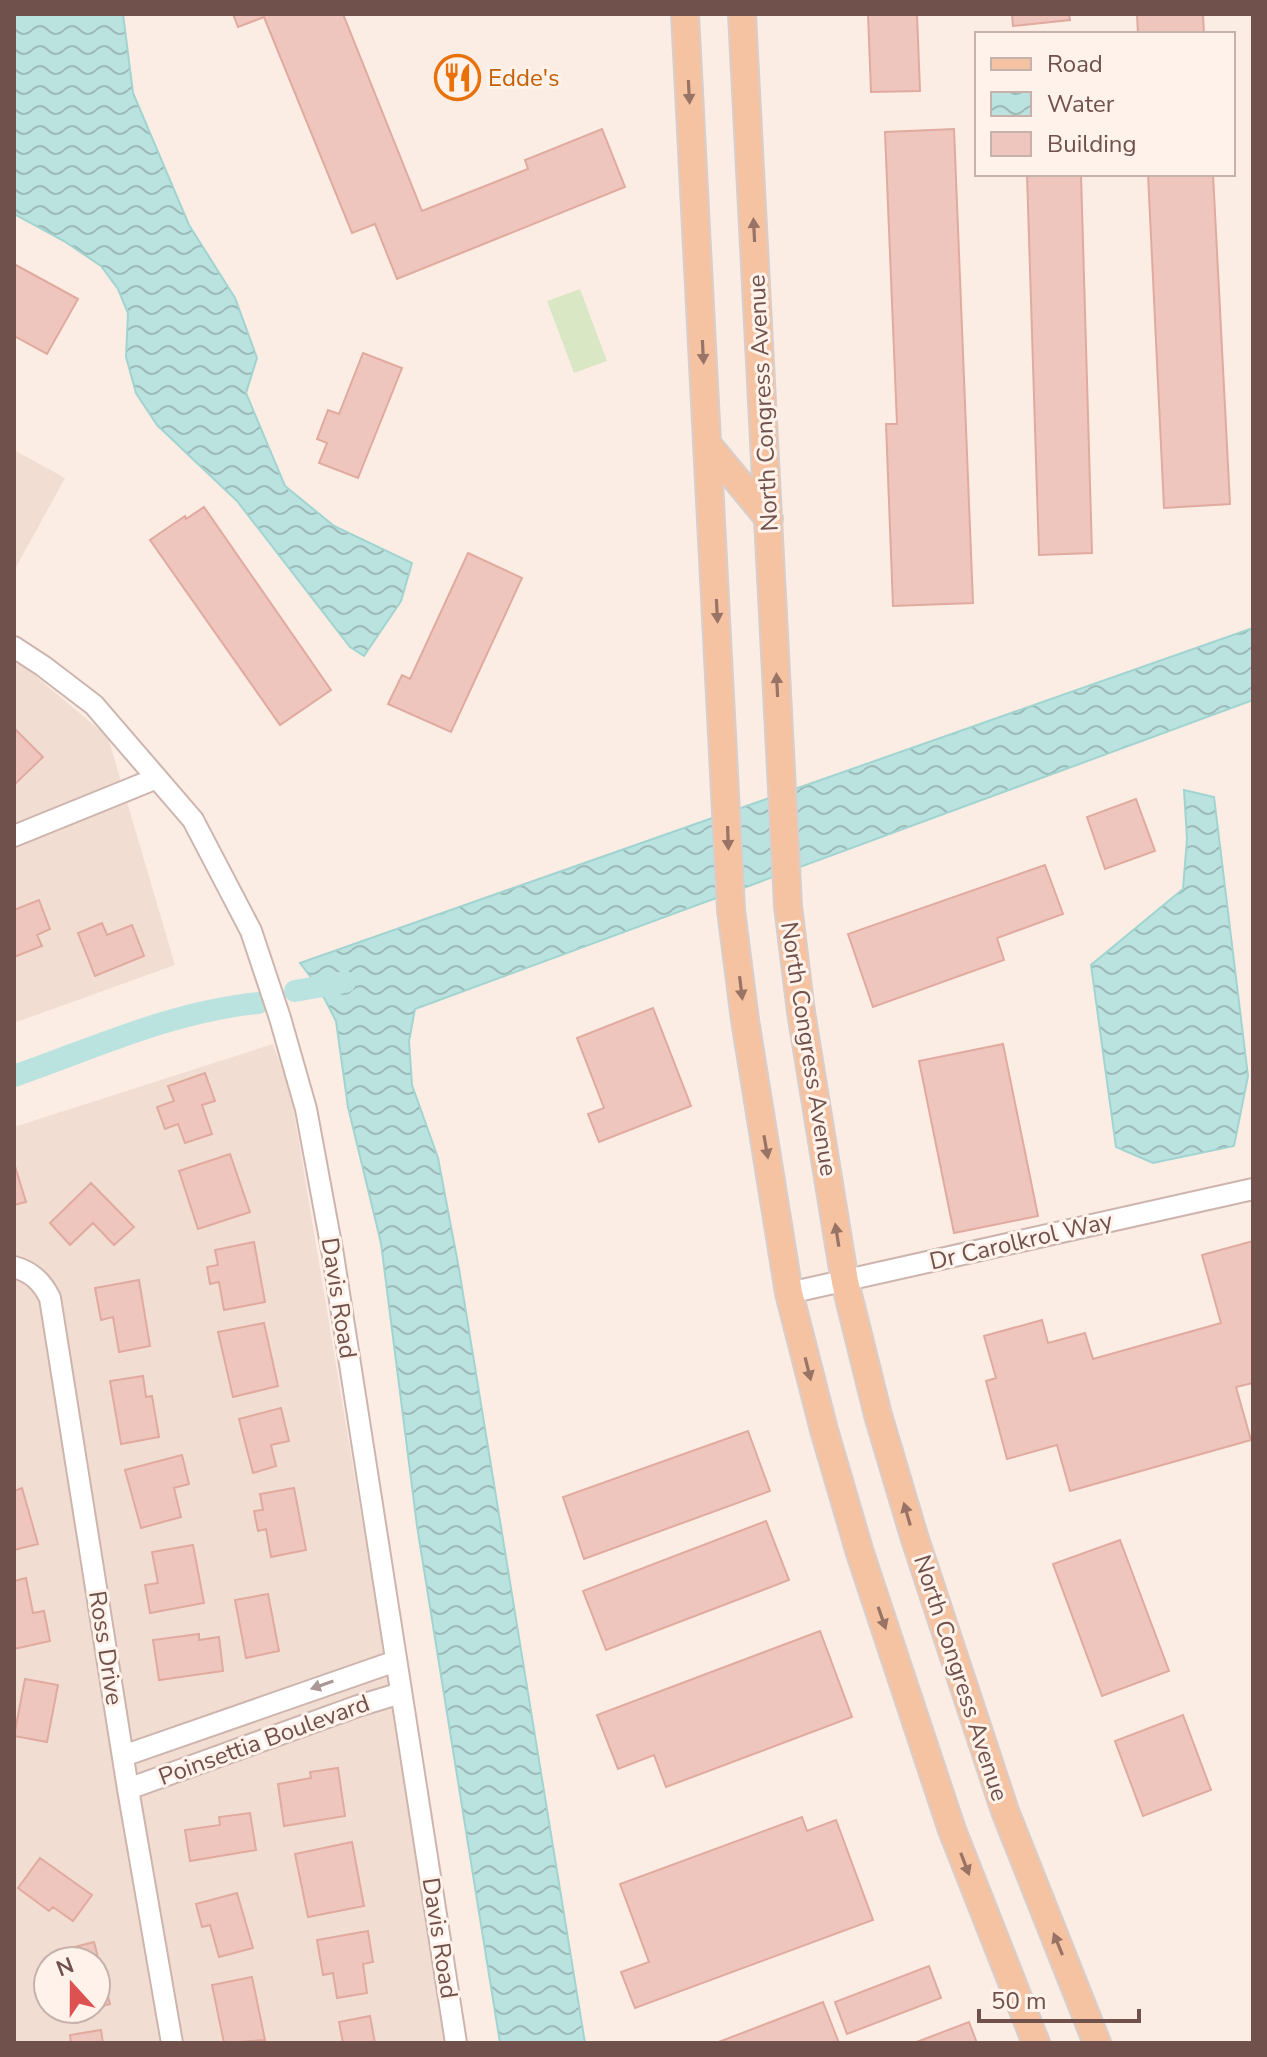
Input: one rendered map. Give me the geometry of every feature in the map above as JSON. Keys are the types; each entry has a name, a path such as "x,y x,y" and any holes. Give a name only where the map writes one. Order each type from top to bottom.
{"main road":[{"path":"685,14 731,910 745,1020 789,1293 860,1553 952,1830 1036,2043"},
{"name":"North Congress Avenue","path":"742,14 788,906 801,1012 845,1282 878,1415 918,1549 1005,1811 1097,2043"},
{"path":"708,445 769,519"}],"street":[{"name":"Davis Road","path":"14,647 94,705 193,820 251,931 306,1109 333,1255 456,2043"},
{"path":"14,836 157,778"},
{"name":"Dr Carolkrol Way","path":"789,1293 1253,1189"},
{"name":"Ross Drive","path":"16,1267 32,1274 43,1284 50,1298 172,2043"},
{"name":"Poinsettia Boulevard","path":"123,1756 396,1661"},
{"name":"Poinsettia Boulevard","path":"128,1789 401,1693"}],"shaded area":[{"path":"14,450 65,478 14,571"},
{"path":"14,658 108,737 175,965 14,1023"},
{"path":"273,1044 291,1094 449,2043 14,2043 14,1127"}],"green space":[{"path":"580,289 607,361 574,373 547,301"}],"water":[{"path":"14,14 123,14 133,93 189,225 235,298 257,358 246,393 285,486 334,526 412,563 401,601 364,656 350,647 237,501 157,425 136,393 126,357 128,313 118,289 101,266 64,241 14,214"},
{"path":"1253,628 1253,700 415,1009 409,1041 412,1085 438,1158 459,1269 585,2043 500,2043 417,1526 381,1243 348,1107 336,1021 319,988 300,963"},
{"path":"1184,790 1214,797 1248,1076 1234,1146 1153,1163 1116,1147 1091,965 1183,889 1187,839"}],"building":[{"path":"233,14 343,14 422,211 528,169 525,160 602,129 625,187 397,279 375,224 352,233 264,17 238,27"},
{"path":"868,14 917,14 920,91 871,92"},
{"path":"1012,14 1069,14 1070,20 1013,26"},
{"path":"1137,14 1203,14 1204,32 1138,32"},
{"path":"954,129 973,603 893,606 886,424 897,424 885,132"},
{"path":"1027,176 1081,176 1092,553 1039,555"},
{"path":"1148,176 1213,176 1230,504 1164,508"},
{"path":"14,264 78,299 47,354 14,336"},
{"path":"363,353 402,368 358,478 319,463 327,443 317,439 328,410 339,414"},
{"path":"204,507 331,690 280,725 150,540"},
{"path":"468,553 522,578 451,732 388,704 402,675 410,679"},
{"path":"14,728 43,757 14,785"},
{"path":"1136,799 1155,851 1105,869 1087,817"},
{"path":"1045,865 1063,914 997,938 1004,960 873,1007 848,934"},
{"path":"39,900 50,929 37,935 42,946 14,957 14,910"},
{"path":"102,923 107,935 132,925 144,956 95,976 78,933"},
{"path":"653,1008 691,1106 599,1142 588,1114 604,1108 577,1038"},
{"path":"1003,1044 1038,1216 954,1233 919,1061"},
{"path":"205,1073 215,1101 202,1105 212,1134 185,1143 178,1124 165,1129 157,1107 174,1101 168,1086"},
{"path":"230,1154 250,1212 198,1229 179,1171"},
{"path":"14,1163 26,1202 14,1205"},
{"path":"91,1183 134,1227 114,1245 93,1223 70,1245 50,1223"},
{"path":"1253,1241 1253,1383 1236,1387 1251,1440 1070,1491 1057,1445 1007,1459 986,1381 996,1378 984,1336 1042,1320 1048,1343 1085,1333 1093,1359 1221,1323 1202,1255"},
{"path":"254,1242 265,1302 224,1310 219,1282 210,1284 207,1267 218,1265 215,1250"},
{"path":"139,1280 150,1346 119,1352 113,1317 101,1320 95,1288"},
{"path":"264,1323 278,1386 233,1397 218,1332"},
{"path":"143,1376 146,1397 152,1396 159,1437 121,1444 110,1381"},
{"path":"281,1408 289,1441 271,1445 276,1466 253,1473 239,1419"},
{"path":"748,1431 770,1491 584,1559 563,1497"},
{"path":"182,1455 189,1484 174,1488 181,1517 141,1528 125,1470"},
{"path":"22,1488 38,1544 14,1550 14,1491"},
{"path":"294,1488 306,1550 271,1557 266,1529 258,1531 254,1511 263,1510 260,1494"},
{"path":"766,1521 789,1580 606,1650 583,1591"},
{"path":"1120,1540 1169,1671 1102,1696 1053,1564"},
{"path":"193,1545 204,1603 150,1613 145,1585 158,1583 152,1552"},
{"path":"26,1578 33,1613 44,1611 50,1641 14,1649 14,1581"},
{"path":"268,1594 279,1651 246,1658 235,1600"},
{"path":"820,1631 852,1717 666,1787 654,1755 618,1769 597,1715"},
{"path":"199,1634 199,1640 219,1637 223,1671 159,1680 153,1640"},
{"path":"25,1679 58,1685 47,1742 14,1736"},
{"path":"1183,1715 1211,1790 1143,1816 1115,1741"},
{"path":"338,1768 345,1816 284,1826 278,1784 311,1778 310,1772"},
{"path":"250,1813 256,1850 190,1861 185,1830 220,1825 219,1817"},
{"path":"802,1817 807,1831 836,1820 873,1920 635,2008 621,1972 649,1962 620,1884"},
{"path":"352,1842 364,1906 308,1917 295,1854"},
{"path":"40,1858 92,1895 73,1921 53,1907 49,1911 18,1888"},
{"path":"237,1893 253,1948 219,1957 210,1925 202,1927 196,1904"},
{"path":"368,1931 373,1962 363,1964 367,1993 337,1998 333,1973 323,1975 317,1940"},
{"path":"929,1966 941,1998 847,2034 835,2002"},
{"path":"252,1977 265,2040 224,2043 212,1985"},
{"path":"823,2002 839,2043 716,2043"},
{"path":"370,2016 375,2043 343,2043 339,2022"},
{"path":"969,2022 977,2043 914,2043"},
{"path":"101,2030 103,2043 71,2043 70,2035"}],"waterway":[{"path":"295,991 345,982"},
{"path":"14,1076 165,1022 258,1003"}],"place":[{"name":"Edde's","path":"457,78"}]}
